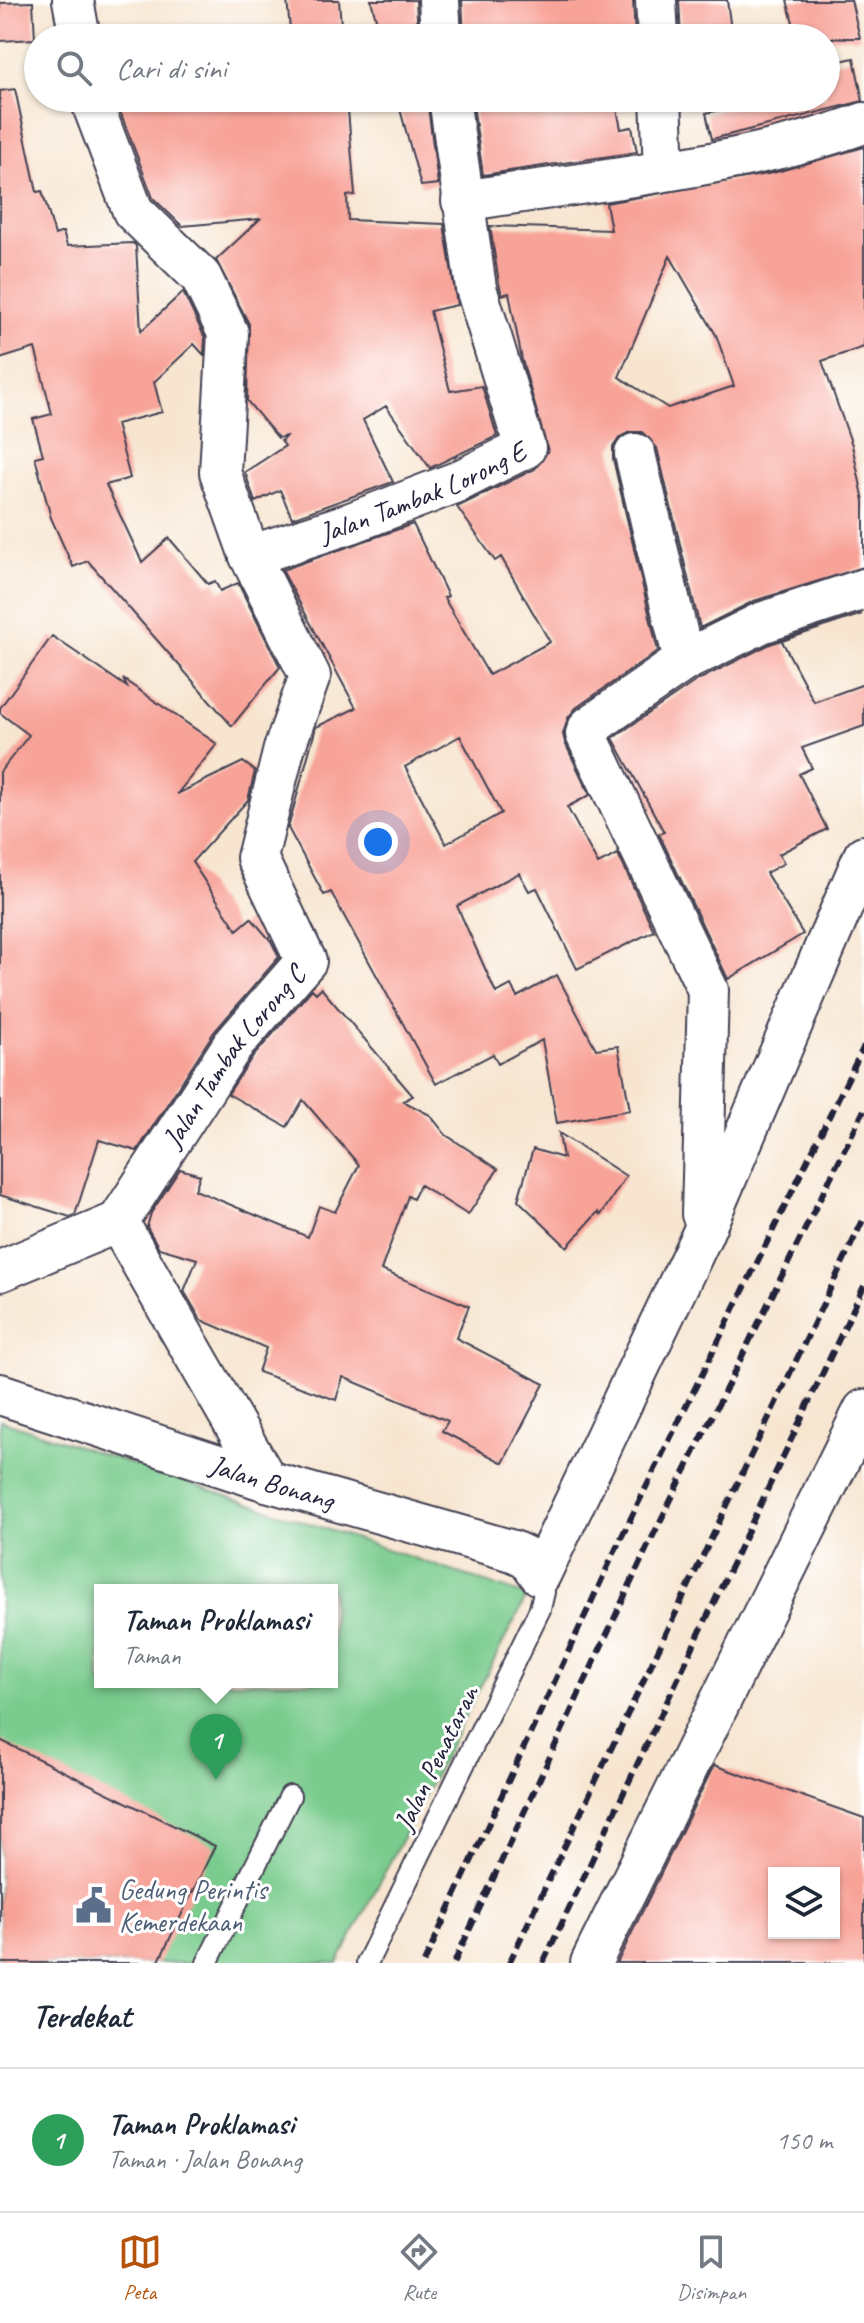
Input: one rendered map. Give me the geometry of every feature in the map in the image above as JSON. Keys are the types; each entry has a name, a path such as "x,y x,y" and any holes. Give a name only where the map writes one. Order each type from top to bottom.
{"street":[{"path":"73,0 77,24"},
{"path":"439,0 440,24"},
{"path":"656,0 657,24"},
{"name":"Jalan Tambak Lorong C","path":"95,112 133,211 201,277 228,333 220,472 250,556 310,676 284,749 257,858 306,961 233,1045 118,1222"},
{"name":"Jalan Tambak Lorong E","path":"250,556 391,508 457,482 525,448 476,288 451,112"},
{"path":"662,112 664,170"},
{"path":"462,201 664,170 839,132 864,123"},
{"path":"635,454 684,661"},
{"path":"702,1235 708,990 586,734 589,727 684,661 761,623 864,589"},
{"path":"540,1575 702,1235 864,856"},
{"path":"0,1271 118,1222 267,1481"},
{"name":"Jalan Bonang","path":"0,1394 267,1481 513,1551 528,1558 540,1575"},
{"path":"591,1963 864,1410"}],"lane":[{"name":"Jalan Penataran","path":"367,1963 540,1609 544,1592 540,1575"},
{"path":"207,1963 290,1796"}],"green space":[{"path":"0,1420 527,1596 338,1963 0,1963"}],"building":[{"path":"287,0 339,0 341,24 290,24"},
{"path":"371,0 416,0 417,24 377,24"},
{"path":"462,0 633,0 634,24 463,24"},
{"path":"679,0 727,0 730,24 680,24"},
{"path":"787,0 851,0 860,38 840,38 840,24 793,24"},
{"path":"33,2 34,24 24,24 24,40 0,41 0,3"},
{"path":"854,58 863,101 840,107 840,61"},
{"path":"15,89 37,192 42,191 55,235 63,232 67,246 133,243 136,246 141,331 183,292 205,338 204,355 194,344 154,382 162,412 116,424 130,478 106,485 142,562 169,538 208,584 215,581 220,591 238,583 280,667 232,726 88,561 73,567 51,518 35,457 43,455 33,419 52,414 35,348 0,359 0,91"},
{"path":"120,112 348,112 355,195 347,196 348,220 444,224 457,305 430,311 450,391 482,386 497,436 430,468 386,406 363,420 393,482 292,518 280,490 255,502 245,472 285,446 281,441 286,436 278,438 247,401 249,324 216,260 260,219 182,226 153,198"},
{"path":"401,112 429,112 438,184 421,186"},
{"path":"474,112 618,112 621,129 632,127 637,152 483,175"},
{"path":"711,112 819,112 712,139 706,113"},
{"path":"864,147 864,347 822,361 852,445 864,501 864,567 754,601 700,628 657,448 642,432 630,432 620,437 613,447 613,459 658,651 576,708 568,718 563,734 565,743 590,795 567,807 598,864 618,854 654,931 577,969 537,888 529,891 519,873 457,906 496,993 511,985 517,997 557,975 596,1049 618,1046 630,1110 557,1123 542,1040 498,1064 493,1054 436,1084 331,892 324,895 288,828 316,727 356,708 282,570 413,524 448,596 444,598 489,675 550,642 501,557 495,561 457,507 535,469 548,451 522,360 509,293 502,295 490,226 611,230 606,203 773,173","holes":["670,256 716,335 734,386 668,408 619,377","460,736 501,813 446,844 405,767"]},
{"path":"862,614 782,641 814,702 864,684 864,726 802,748 812,768 799,774 827,829 779,854 784,863 766,873 803,934 728,979 659,834 664,832 613,738 696,681 770,644"},
{"path":"52,636 127,687 123,679 217,744 177,794 243,762 255,771 248,800 192,862 237,930 251,918 271,941 279,957 214,1032 137,1151 99,1140 75,1215 70,1217 0,1195 0,772 29,735 0,713 0,708"},
{"path":"321,988 413,1096 403,1101 430,1115 446,1135 498,1169 468,1215 420,1185 413,1199 408,1196 381,1270 469,1306 456,1338 544,1384 503,1463 442,1431 448,1421 343,1377 336,1400 258,1372 266,1348 201,1320 184,1291 197,1259 159,1248 147,1227 151,1213 180,1169 200,1175 195,1190 308,1237 319,1206 335,1212 359,1165 303,1100 287,1127 228,1094 251,1059 312,989 316,993"},
{"path":"559,1133 626,1176 601,1215 598,1212 567,1247 518,1200 533,1149 563,1158"},
{"name":"Gedung Perintis Kemerdekaan","path":"0,1740 215,1846 158,1963 0,1963"},
{"path":"714,1765 864,1818 864,1963 617,1963"}],"railway":[{"path":"424,1963 621,1538 864,1046"},
{"path":"454,1963 647,1548 864,1110"},
{"path":"509,1963 864,1218"},
{"path":"543,1963 864,1286"}],"place":[{"name":"Taman Proklamasi","path":"216,1780"},
{"name":"Gedung Perintis Kemerdekaan","path":"93,1905"}]}
